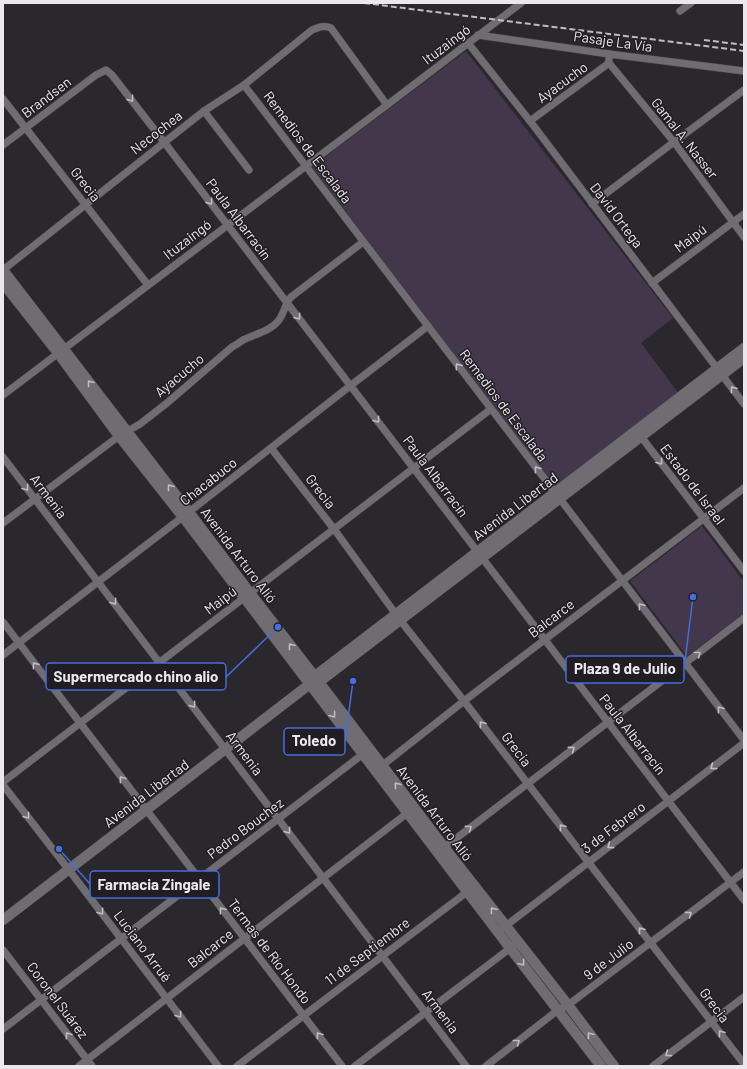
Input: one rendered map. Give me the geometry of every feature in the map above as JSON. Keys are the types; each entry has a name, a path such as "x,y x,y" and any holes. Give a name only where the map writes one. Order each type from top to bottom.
{"main road":[{"name":"Avenida Arturo Alió","path":"3,270 61,351 186,514 312,683 502,929 558,1010 601,1066"},
{"name":"Avenida Arturo Alió","path":"3,283 61,351"},
{"name":"Avenida Libertad","path":"720,372 744,348"},
{"name":"Avenida Libertad","path":"3,920 720,372 744,358"},
{"name":"Avenida Arturo Alió","path":"514,945 568,1006 614,1066"}],"street":[{"name":"Ituzaingó","path":"3,395 521,3"},
{"path":"680,12 691,3"},
{"name":"Necochea","path":"3,270 204,111 244,86 312,30 323,26 331,28 387,105"},
{"name":"Pasaje La Vía","path":"478,36 744,71"},
{"name":"David Ortega","path":"468,44 530,121 744,404"},
{"path":"609,54 609,63"},
{"name":"Ayacucho","path":"530,121 609,63"},
{"name":"Gamal A. Nasser","path":"609,63 674,142 744,237"},
{"name":"Brandsen","path":"3,145 96,75 106,70"},
{"name":"Paula Albarracín","path":"106,70 112,75 164,142 744,900"},
{"name":"Remedios de Escalada","path":"244,86 744,740"},
{"path":"592,204 744,90"},
{"name":"Grecia","path":"3,99 148,285"},
{"path":"204,111 249,170"},
{"name":"Maipú","path":"652,284 744,214"},
{"name":"Ayacucho","path":"3,524 123,433 140,424 167,403 232,347 243,340 273,326 279,320 286,302 363,242"},
{"name":"Chacabuco","path":"3,655 428,326"},
{"name":"Maipú","path":"3,784 491,409"},
{"name":"Estado de Israel","path":"639,434 744,571"},
{"name":"Grecia","path":"271,448 334,529 398,617 744,1064"},
{"name":"Armenia","path":"3,456 466,1066"},
{"name":"Balcarce","path":"379,768 464,701 744,488"},
{"path":"441,850 744,618"},
{"name":"Termas de Río Hondo","path":"3,622 342,1066"},
{"name":"3 de Febrero","path":"502,929 744,743"},
{"name":"Pedro Bouchez","path":"3,1029 366,752"},
{"name":"Luciano Arrué","path":"3,784 218,1066"},
{"name":"Balcarce","path":"79,1066 89,1063 166,998 411,810"},
{"name":"9 de Julio","path":"486,1066 558,1010 568,1006 744,872"},
{"name":"11 de Septiembre","path":"237,1066 471,889"},
{"path":"355,1066 514,945"},
{"name":"Coronel Suárez","path":"3,950 89,1063"},
{"path":"653,1066 744,997"}],"shaded area":[{"path":"466,51 673,318 641,343 679,394 558,485 551,482 312,167"},
{"path":"702,526 744,582 744,613 687,656 630,581"}],"railway":[{"path":"364,3 744,51"},
{"path":"704,40 744,45"}],"place":[{"name":"Plaza 9 de Julio","path":"693,597"},
{"name":"Supermercado chino alio","path":"278,627"},
{"name":"Toledo","path":"353,681"},
{"name":"Farmacia Zingale","path":"59,849"}]}
